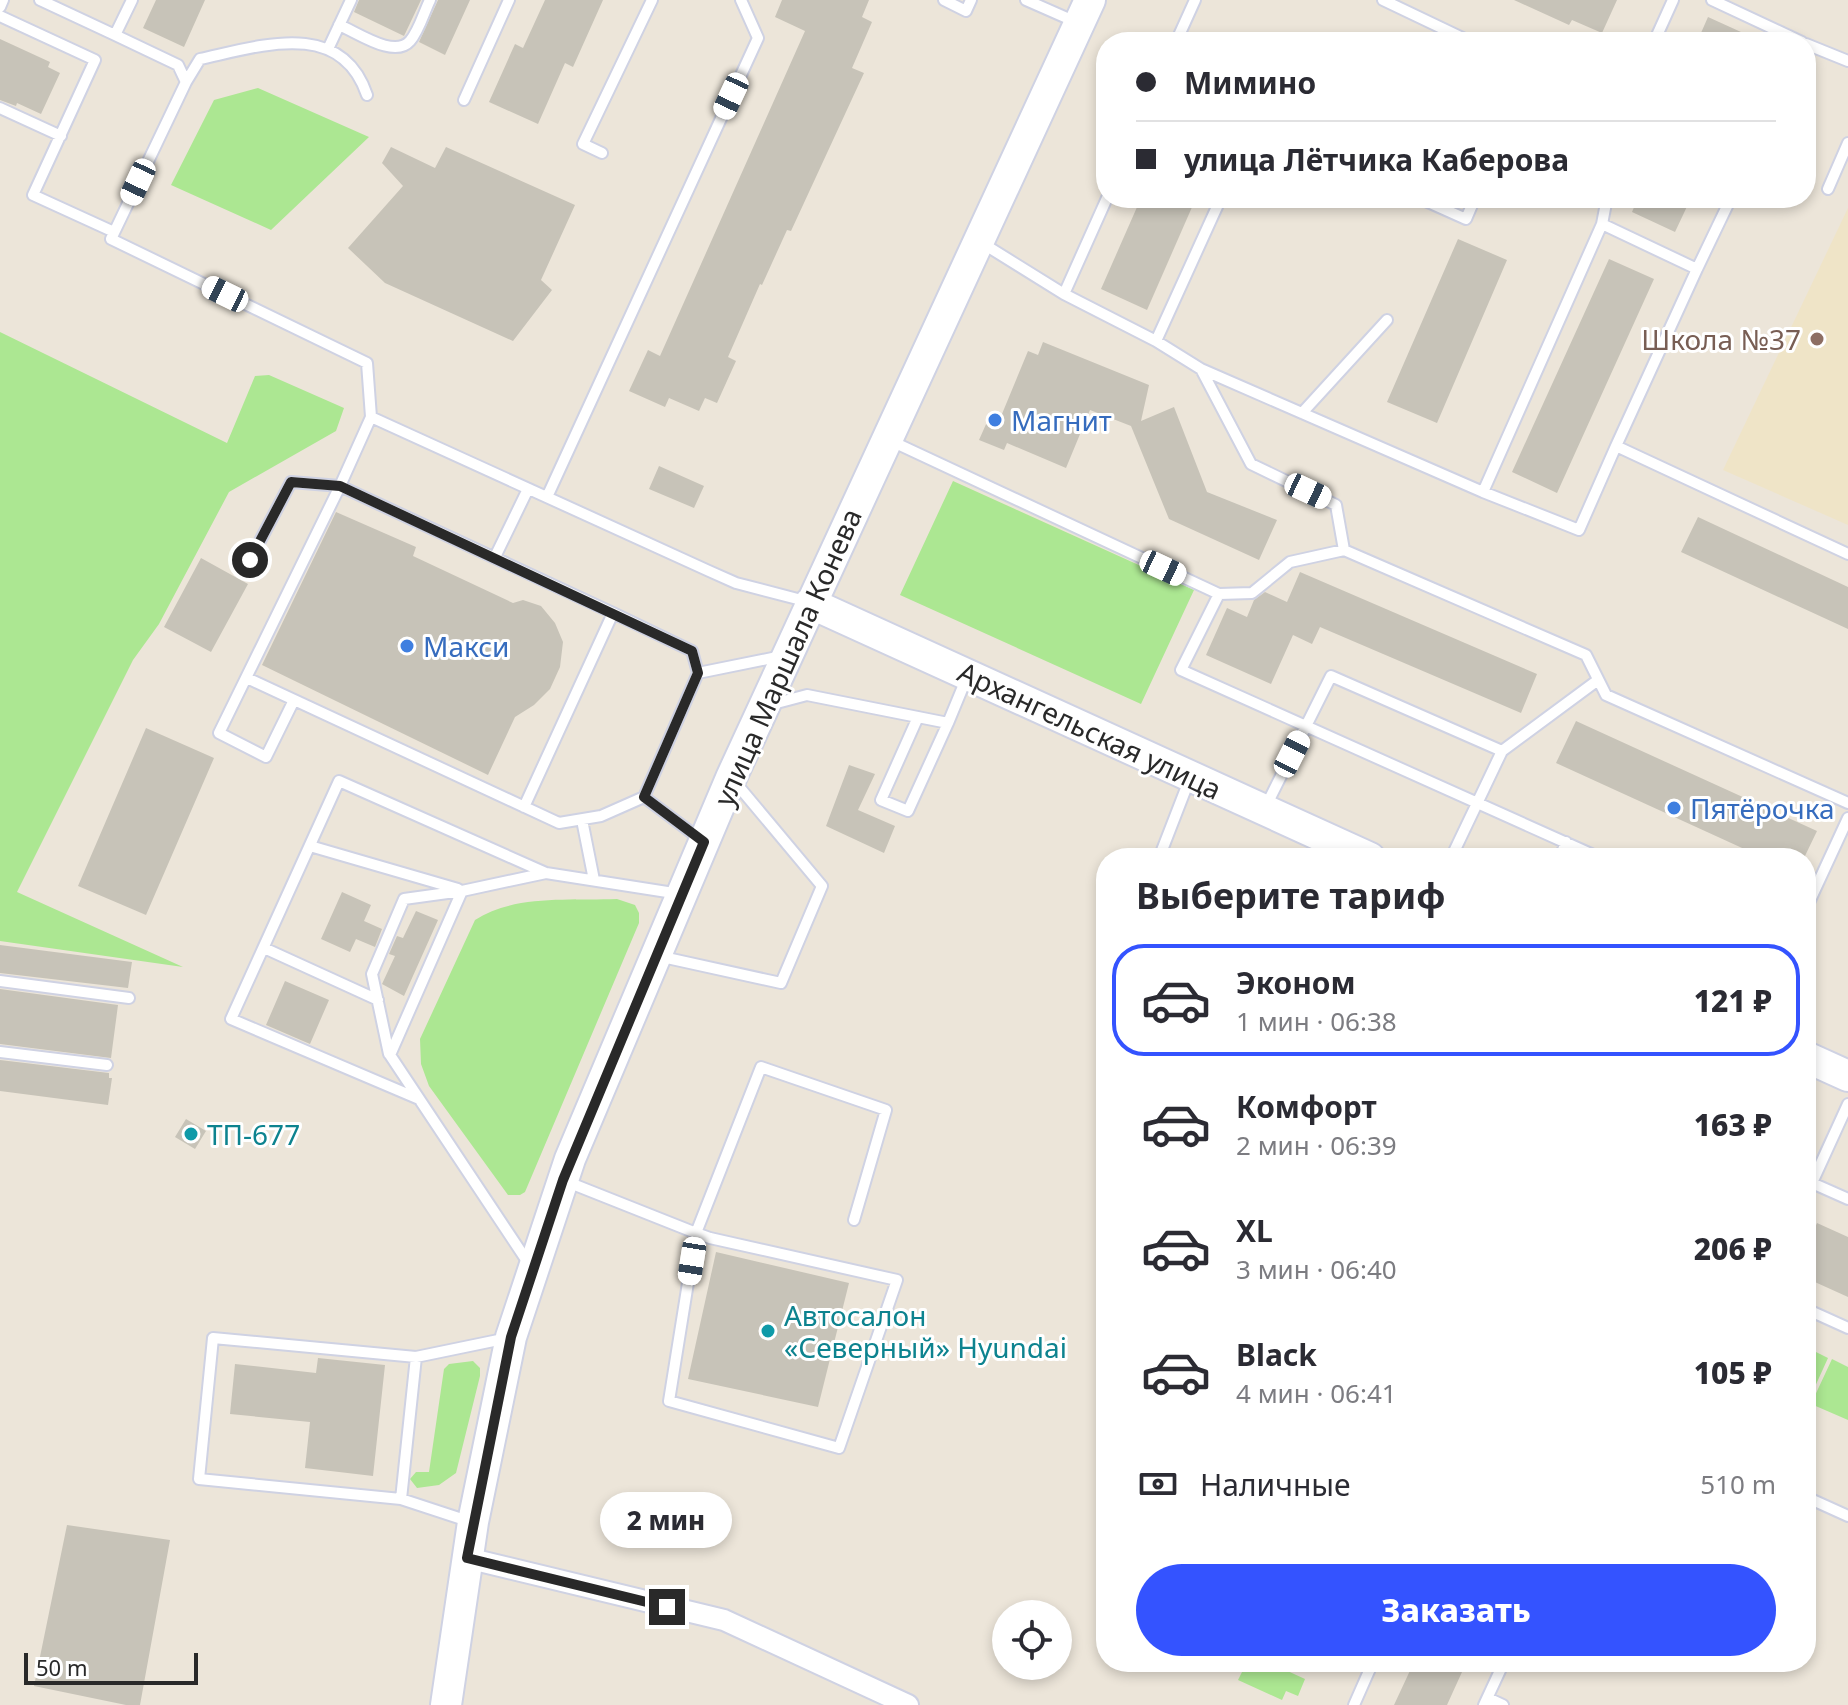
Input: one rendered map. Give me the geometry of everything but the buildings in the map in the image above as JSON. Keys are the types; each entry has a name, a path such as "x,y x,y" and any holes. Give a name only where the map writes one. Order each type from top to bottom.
{"main road":[{"name":"улица Маршала Конева","path":"446,1705 473,1522 511,1337 563,1180 681,894 763,706 1085,12"},
{"name":"Архангельская улица","path":"810,603 1348,848"},
{"path":"1816,1062 1848,1076"}],"street":[{"path":"467,1558 724,1620 908,1705"}],"lane":[{"path":"0,7 3,0"},
{"path":"40,0 178,65 186,82"},
{"path":"115,35 132,0"},
{"path":"328,49 351,0"},
{"path":"339,25 387,46 400,47 412,38 430,0"},
{"path":"464,100 509,0"},
{"path":"602,153 583,144 652,0"},
{"path":"547,497 758,38 741,0"},
{"path":"944,0 966,11 971,0"},
{"path":"1026,0 1085,12"},
{"path":"1181,32 1195,0"},
{"path":"1383,0 1450,32"},
{"path":"1659,32 1673,0"},
{"path":"1712,0 1780,32"},
{"path":"0,16 95,60 33,195 114,232"},
{"path":"294,700 266,757 219,733 371,417 367,363 111,239 200,59 294,43 328,49 345,58 355,69 367,95"},
{"path":"1816,48 1848,61"},
{"path":"0,108 61,136"},
{"path":"1828,189 1848,143"},
{"path":"1064,294 1103,208"},
{"path":"1156,341 1216,208"},
{"path":"1441,208 1466,219 1471,208"},
{"path":"1483,492 1602,224 1605,208"},
{"path":"979,242 1064,294 1156,341 1201,369 1483,492 1579,530 1726,208"},
{"path":"1602,224 1697,269"},
{"path":"1302,413 1387,320"},
{"path":"1201,369 1251,464 1336,505 1344,550"},
{"path":"371,417 736,583 810,603"},
{"path":"887,439 1219,594 1252,593 1290,562 1344,550 1586,655 1606,695 1848,803"},
{"path":"1616,446 1848,554"},
{"path":"247,678 559,823 601,816 644,797 698,673 692,651 340,486 291,482 250,560"},
{"path":"495,557 528,489"},
{"path":"1219,594 1181,670 1579,848"},
{"path":"524,807 613,613"},
{"path":"698,673 787,655"},
{"path":"918,717 881,800 908,811 967,675"},
{"path":"1264,810 1331,676 1502,751"},
{"path":"1456,848 1502,751 1598,680"},
{"path":"763,706 807,695 948,723"},
{"path":"1163,848 1191,777"},
{"path":"656,955 781,983 822,886 731,778"},
{"path":"419,1099 231,1019 339,781 546,873 681,894"},
{"path":"644,797 704,842"},
{"path":"1816,887 1848,818"},
{"path":"582,820 594,880"},
{"path":"1564,848 1566,842"},
{"path":"310,846 462,891"},
{"path":"533,1271 390,1055 372,974 404,899 462,891 546,873"},
{"path":"390,1055 462,891"},
{"path":"264,948 378,1000"},
{"path":"0,981 129,998"},
{"path":"0,1052 107,1065"},
{"path":"563,1180 696,1233 897,1280 839,1448 669,1401 696,1233 761,1067 886,1110 854,1220"},
{"path":"1816,1174 1848,1104"},
{"path":"1816,1185 1848,1199"},
{"path":"1816,1314 1848,1328"},
{"path":"473,1522 401,1499 199,1479 213,1338 416,1357 511,1337"},
{"path":"401,1499 416,1357"},
{"path":"1816,1502 1848,1516"},
{"path":"1354,1705 1369,1672"},
{"path":"1500,1672 1486,1702 1503,1705"}],"shaded area":[{"name":"Школа №37","path":"1848,208 1848,525 1723,470"}],"green space":[{"path":"258,88 369,137 271,230 171,185 214,100"},
{"path":"0,332 227,443 255,376 269,375 344,408 336,431 229,492 159,624 133,660 17,892 183,967 0,941"},
{"path":"953,481 1194,590 1141,704 900,595"},
{"path":"617,899 635,905 639,923 525,1192 508,1195 429,1086 421,1064 420,1039 475,920 525,902"},
{"path":"1816,1352 1828,1358 1816,1384"},
{"path":"1832,1359 1848,1367 1848,1420 1816,1406 1816,1393"},
{"path":"473,1361 480,1368 480,1376 456,1473 439,1485 417,1488 410,1479 416,1472 429,1472 444,1369 449,1364"},
{"path":"1242,1672 1290,1672 1305,1679 1298,1696 1286,1691 1282,1700 1238,1680"}],"place":[{"name":"Школа №37","path":"1817,339"},
{"name":"Магнит","path":"995,420"},
{"name":"Макси","path":"407,646"},
{"name":"Пятёрочка","path":"1674,808"},
{"name":"ТП-677","path":"191,1134"},
{"name":"Автосалон «Северный» Hyundai","path":"768,1331"}],"route":[{"path":"250,560 291,482 340,486 692,651 698,673 644,797 704,842 570,1159 511,1337 467,1558 667,1607"}]}
